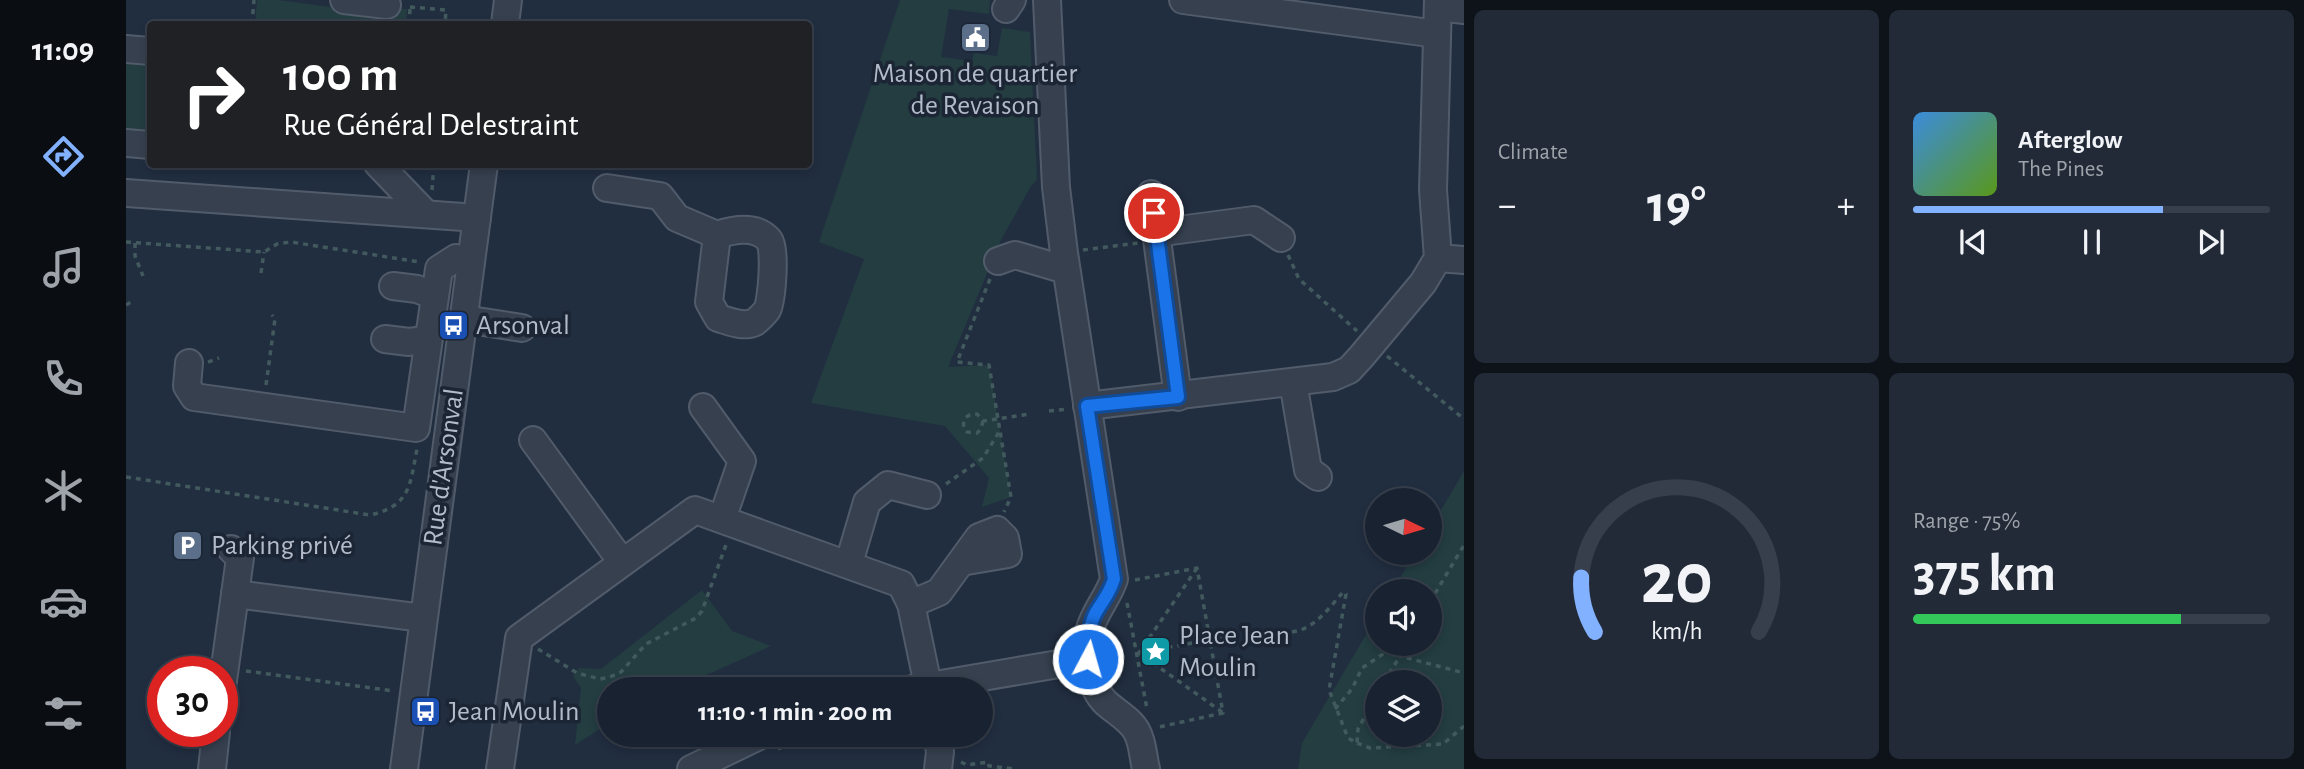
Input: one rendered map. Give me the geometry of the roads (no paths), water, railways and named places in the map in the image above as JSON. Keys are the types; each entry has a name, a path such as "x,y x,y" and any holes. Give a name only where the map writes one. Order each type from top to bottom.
{"street":[{"path":"344,0 399,6"},
{"path":"505,21 508,0"},
{"path":"1047,0 1056,187 1114,579 1108,596 1095,614 1088,634 1088,659 1094,683 1104,701 1137,731 1144,758"},
{"path":"1183,0 1254,5 1437,34"},
{"path":"1087,406 1333,377 1349,370 1423,283 1438,258 1433,190 1438,4 1464,10"},
{"path":"126,49 147,51"},
{"path":"126,143 147,145"},
{"path":"382,168 426,214"},
{"name":"Rue d'Arsonval","path":"404,769 483,168"},
{"path":"607,188 660,196 677,218 717,235"},
{"path":"126,193 477,218"},
{"path":"1151,194 1178,397"},
{"path":"1157,236 1255,220 1281,238"},
{"path":"998,261 1015,255 1065,262"},
{"path":"189,363 187,386 194,397 416,428 439,269 456,258 471,261"},
{"path":"1438,258 1464,260"},
{"path":"393,285 434,296"},
{"path":"464,319 522,328"},
{"path":"385,339 410,342 428,339"},
{"path":"1293,382 1308,470 1318,477"},
{"path":"704,407 742,461 728,521"},
{"path":"533,440 622,562"},
{"path":"849,563 867,502 888,485 927,495"},
{"path":"500,769 519,638 695,510 849,563 901,584 911,604 921,677"},
{"path":"911,604 939,592 979,537 997,530"},
{"path":"227,656 240,558 231,549"},
{"path":"235,594 424,618"},
{"path":"985,677 1088,659"},
{"path":"212,769 214,747"},
{"path":"691,769 736,747"}],"place":[{"name":"Maison de quartier de Revaison","path":"975,37"},
{"name":"Arsonval","path":"453,326"},
{"name":"Parking privé","path":"188,546"},
{"name":"Place Jean Moulin","path":"1156,652"},
{"name":"Jean Moulin","path":"426,712"}]}
